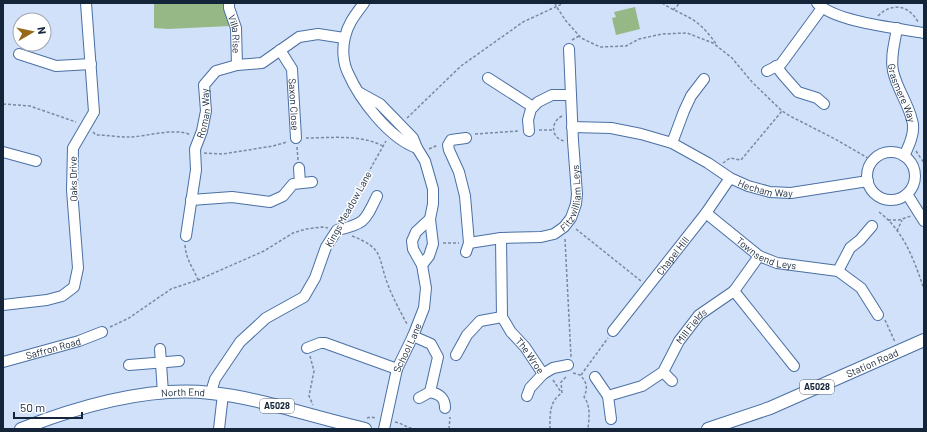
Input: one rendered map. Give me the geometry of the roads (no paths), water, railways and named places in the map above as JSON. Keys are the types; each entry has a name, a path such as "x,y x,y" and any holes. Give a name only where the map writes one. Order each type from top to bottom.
{"main road":[{"name":"Station Road","path":"708,429 770,408 924,340"},
{"name":"North End","path":"21,429 94,405 163,393 193,392 217,393 250,399 329,425"},
{"name":"A5028","path":"329,425 365,429"}],"street":[{"name":"Oaks Drive","path":"3,305 48,300 62,296 74,287 78,268 72,190 73,148 94,112 86,3"},
{"name":"Villa Rise","path":"229,3 229,8 236,28 237,65"},
{"path":"364,3 351,20 344,38 344,56 347,72 360,93 380,104 421,146 433,189 433,204 430,219 433,244 429,256 422,265"},
{"path":"766,71 781,64 820,6 849,19 922,33"},
{"name":"Grasmere Way","path":"897,28 892,58 893,69 895,79 913,122 908,149 904,156"},
{"name":"Roman Way","path":"186,236 196,170 195,152 202,131 206,111 204,85 216,71 237,65 262,63 299,37 318,34 344,38"},
{"name":"Fitzwilliam Leys","path":"466,138 451,140 448,145 459,172 465,196 468,247 501,238 541,237 554,234 566,225 574,213 577,194 572,127 569,49"},
{"name":"Saxon Close","path":"280,50 292,70 296,138"},
{"path":"18,54 56,66 91,64"},
{"path":"776,66 798,92 817,98 824,104"},
{"path":"488,78 533,107"},
{"path":"672,143 691,96 704,79"},
{"path":"528,131 528,120 531,109 538,102 552,95 571,95"},
{"name":"Hecham Way","path":"572,127 611,128 641,134 672,143 718,169 730,178 748,186 770,192 791,193 868,181"},
{"path":"3,152 36,161"},
{"path":"888,152 893,152 904,156 914,168 915,176 911,189 907,194 892,200 884,199 878,196 872,190 868,181 868,173 873,161 888,152"},
{"path":"299,168 300,184"},
{"name":"Chapel Hill","path":"613,332 706,213 730,178"},
{"path":"191,200 232,196 270,202 283,196 293,184 312,182"},
{"path":"907,194 924,221"},
{"name":"Kings Meadow Lane","path":"219,429 215,378 240,342 266,318 304,297 315,278 326,247 337,230 358,225 369,213 377,196"},
{"name":"Townsend Leys","path":"706,213 759,256 777,263 838,271 861,288 878,315"},
{"name":"School Lane","path":"384,429 397,369 424,308 426,288 422,265 413,249 412,241 416,232 430,219"},
{"path":"838,271 850,248 860,240 872,226"},
{"path":"456,355 468,335 480,321 502,317 501,238"},
{"name":"Mill Fields","path":"608,396 642,386 663,372 679,341 699,315 734,291 759,256"},
{"path":"734,291 794,366"},
{"name":"The Wroe","path":"502,317 511,332 525,347 545,373 553,368 571,366"},
{"name":"Saffron Road","path":"3,361 79,341 102,332"},
{"path":"414,332 431,344 438,356 430,392"},
{"path":"308,348 320,343 325,343 397,369"},
{"path":"160,349 163,393"},
{"path":"129,365 178,361"},
{"path":"663,372 672,381"},
{"path":"527,396 530,388 545,373"},
{"path":"595,377 608,396 611,419"},
{"path":"419,398 430,392 439,393 443,398 445,408"}]}
